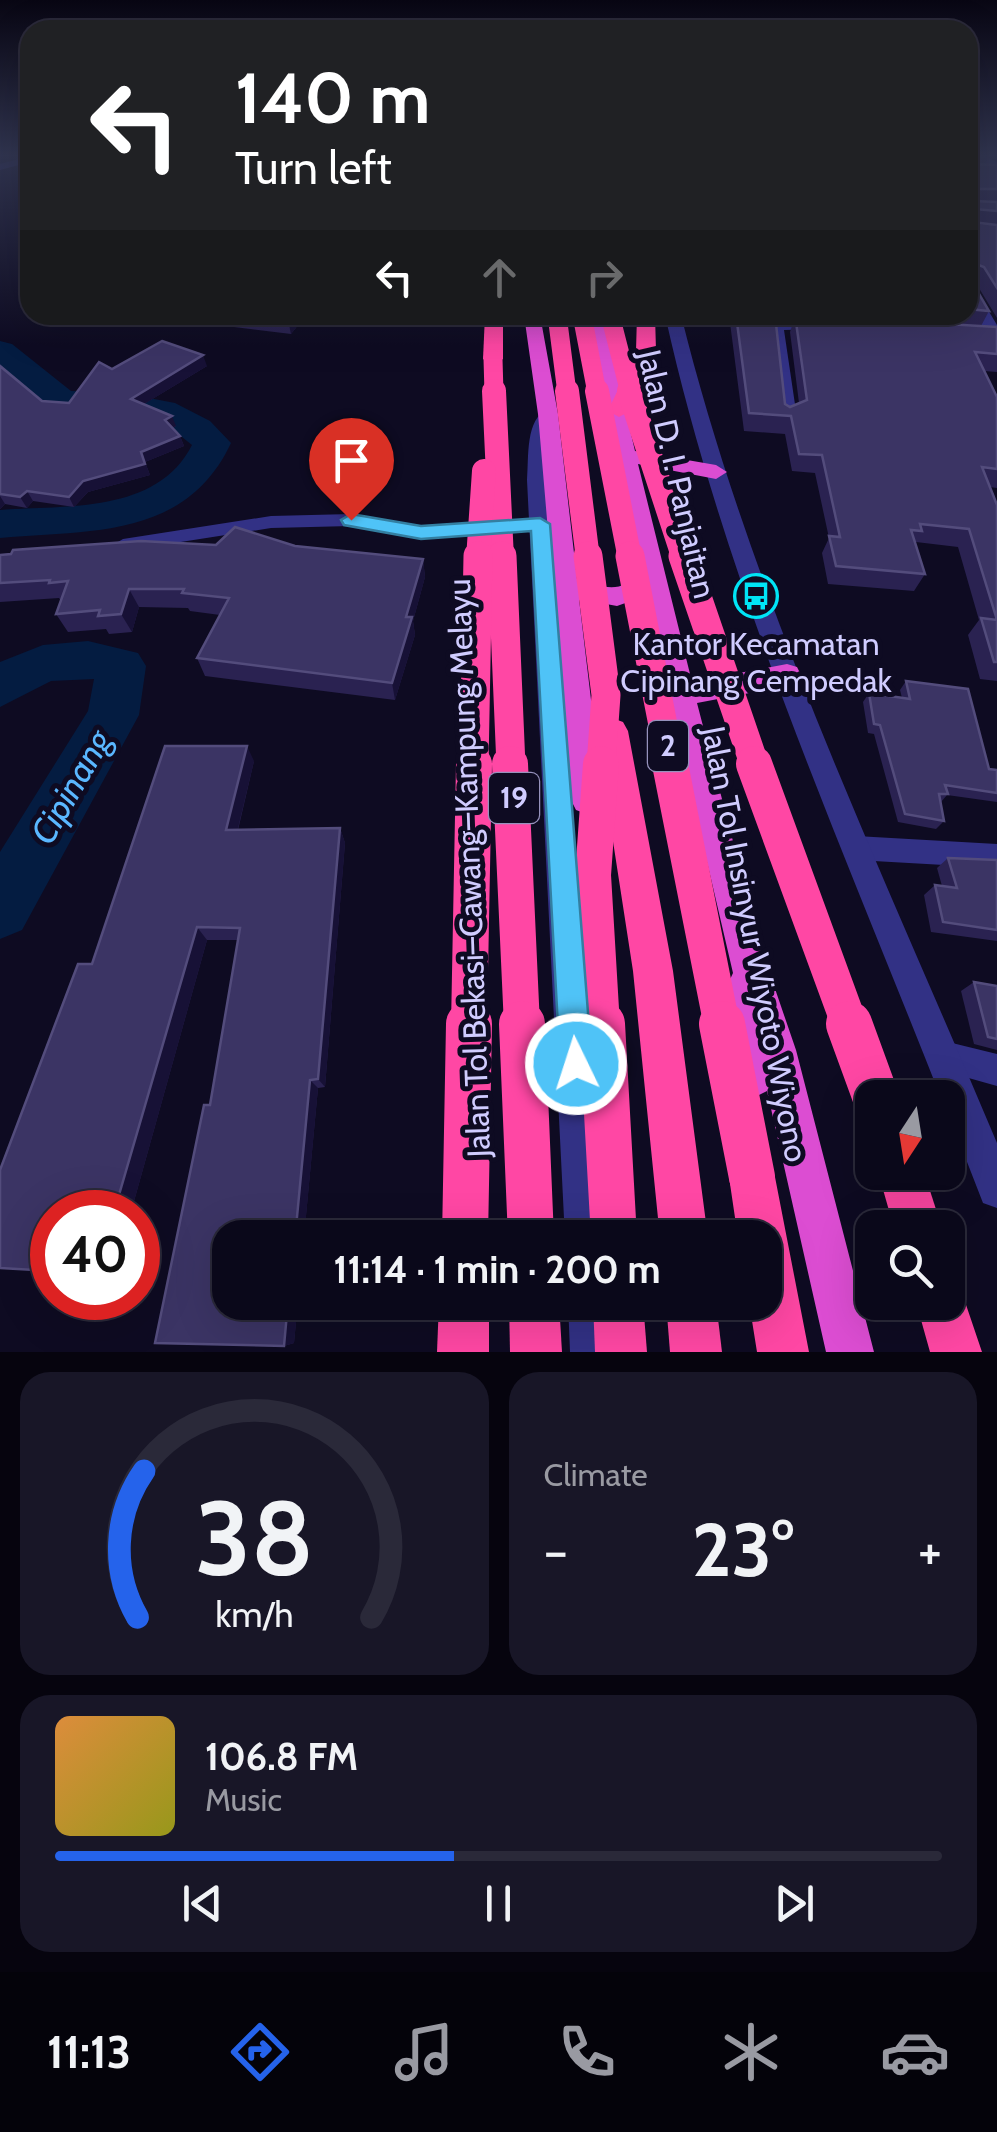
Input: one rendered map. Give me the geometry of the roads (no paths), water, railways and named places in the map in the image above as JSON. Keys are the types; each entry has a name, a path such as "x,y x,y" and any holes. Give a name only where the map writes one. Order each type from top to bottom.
{"highway":[{"name":"Jalan Tol Bekasi–Cawang–Kampung Melayu","path":"494,325 530,1220"},
{"path":"534,325 548,414 633,1220"},
{"name":"2","path":"558,325 606,695 653,971 682,1220"},
{"name":"Jalan Tol Insinyur Wiyoto Wiyono","path":"584,325 712,964 759,1220"},
{"name":"Jalan D. I. Panjaitan","path":"598,325 650,566 742,945 777,1050 850,1352"},
{"path":"613,325 636,418 768,803 869,1080"},
{"path":"619,411 646,351 646,325"},
{"path":"465,1220 478,549 494,358"},
{"path":"627,456 716,472"},
{"path":"562,569 582,592 616,597 640,588 648,578 650,566"},
{"path":"682,695 787,675"},
{"path":"606,695 593,875 613,1220"},
{"name":"Jalan D. I. Panjaitan","path":"742,945 751,1067 802,1352"},
{"path":"463,1352 464,1320"},
{"path":"535,1320 536,1352"},
{"path":"619,1320 621,1352"},
{"path":"644,1320 647,1352"},
{"path":"693,1320 696,1352"},
{"path":"777,1320 783,1352"},
{"path":"946,1320 956,1352"}],"street":[{"path":"978,305 997,337"},
{"path":"676,325 716,472 787,675 997,1189"},
{"path":"789,418 776,326 833,325"},
{"path":"978,335 997,337"},
{"path":"548,414 542,422 537,480 585,1220"},
{"path":"109,547 271,522 351,520 421,532 540,524"},
{"path":"856,848 997,856"},
{"path":"944,1057 997,1070"},
{"path":"590,1320 592,1352"}],"waterway":[{"name":"Cipinang","path":"0,351 62,402 123,403 162,410 197,428 212,443 198,467 178,486 128,514 0,524"},
{"name":"Cipinang","path":"0,687 28,670 58,661 88,660 121,666 113,715 0,909"}],"place":[{"name":"Kantor Kecamatan Cipinang Cempedak","path":"756,596"}]}
